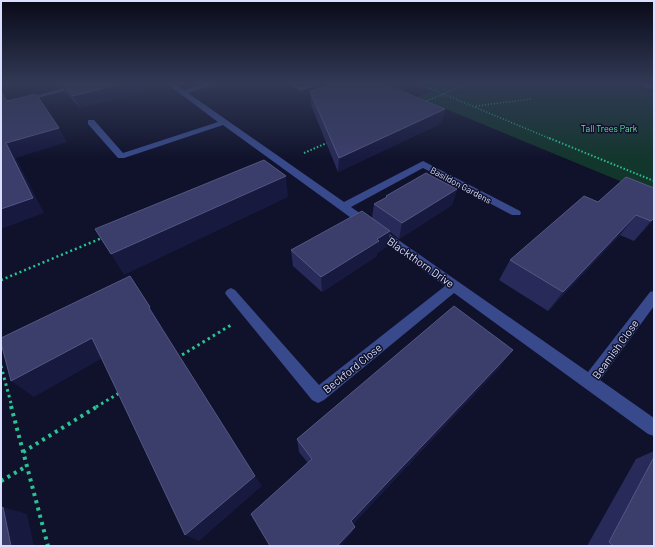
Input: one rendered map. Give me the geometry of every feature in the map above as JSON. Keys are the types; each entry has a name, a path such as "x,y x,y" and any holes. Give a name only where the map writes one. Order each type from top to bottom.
{"street":[{"name":"Blackthorn Drive","path":"204,109 654,428"},
{"path":"91,122 121,156 224,122"},
{"name":"Basildon Gardens","path":"343,207 423,164 516,213"},
{"name":"Beckford Close","path":"231,293 248,315 318,396 454,286"},
{"name":"Beamish Close","path":"590,382 654,296"}],"path":[{"path":"480,109 654,181"},
{"path":"281,162 330,141"},
{"path":"1,280 104,237"},
{"path":"173,360 248,315"},
{"path":"1,366 48,546"},
{"path":"23,452 126,390"},
{"path":"1,482 27,466"}],"green space":[{"name":"Tall Trees Park","path":"445,109 654,109 654,195"}],"building":[{"path":"1,109 46,109 59,128 6,143 33,198 1,209"},
{"path":"318,109 445,109 339,158"},
{"path":"264,160 286,176 111,254 95,229"},
{"path":"426,173 457,189 402,223 374,204 387,197 386,196"},
{"path":"626,177 654,188 654,218 651,221 636,215 563,292 510,260 584,196 598,202"},
{"path":"362,211 390,231 377,239 379,241 321,277 291,250"},
{"path":"130,276 255,476 185,535 92,338 11,381 1,343 1,338"},
{"path":"454,306 513,350 351,521 355,527 337,546 270,546 251,514 312,459 297,439"},
{"path":"654,457 654,546 613,546 609,542"},
{"path":"3,507 11,546 1,546 1,509"}]}
